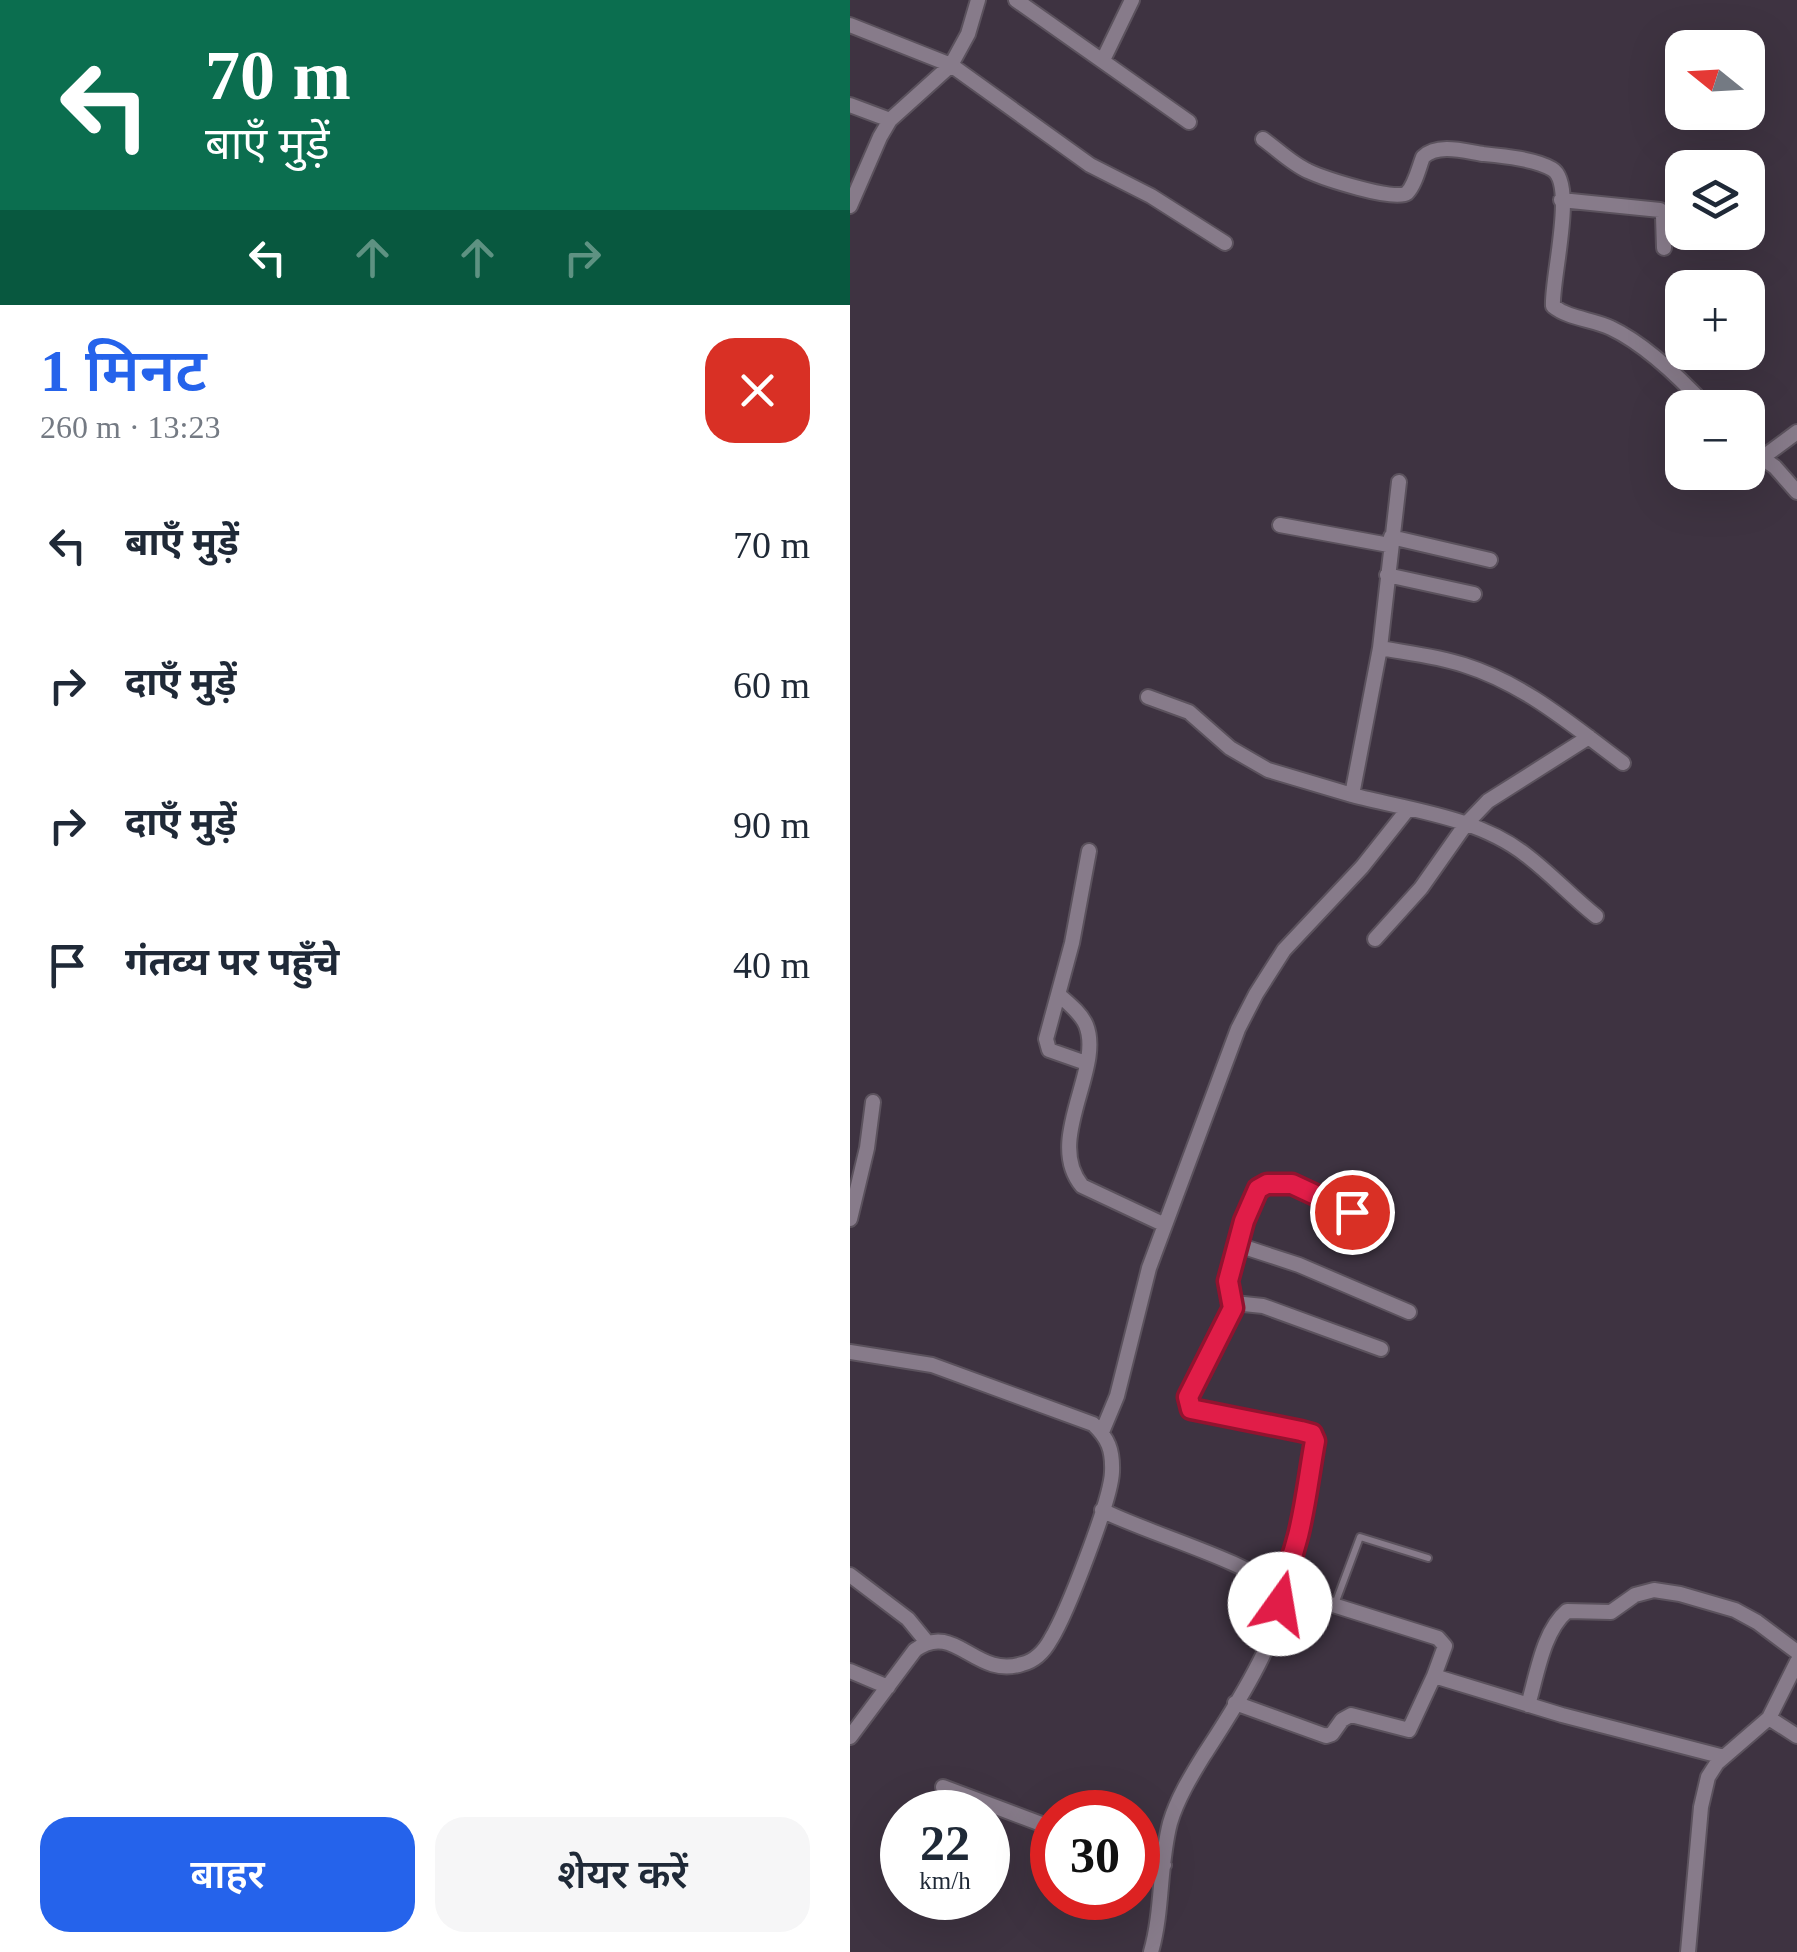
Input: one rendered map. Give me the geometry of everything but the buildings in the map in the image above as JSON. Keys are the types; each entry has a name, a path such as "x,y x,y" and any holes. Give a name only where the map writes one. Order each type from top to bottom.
{"street":[{"path":"850,206 890,120 951,64 968,34 978,0"},
{"path":"1016,0 1189,122"},
{"path":"1102,60 1132,0"},
{"path":"850,25 951,64 1090,165 1151,196 1225,242"},
{"path":"850,105 890,120"},
{"path":"1263,139 1306,170 1398,196 1406,194 1412,186 1423,156 1439,149 1488,154 1550,168 1562,181 1561,243 1553,306 1616,330 1691,390"},
{"path":"1562,200 1660,210 1664,248"},
{"path":"1765,456 1797,432"},
{"path":"1765,461 1791,486"},
{"path":"1352,795 1380,648 1398,482"},
{"path":"1280,525 1490,560"},
{"path":"1386,575 1474,594"},
{"path":"1380,648 1465,665 1502,680 1546,706 1623,764"},
{"path":"1148,696 1189,712 1248,760 1287,778 1466,824 1511,845 1596,916"},
{"path":"1375,939 1422,888 1466,824 1488,802 1589,738"},
{"path":"1102,1432 1118,1396 1145,1283 1238,1029 1284,950 1362,867 1408,810"},
{"path":"1086,1063 1049,1050 1046,1045 1089,850"},
{"path":"1059,995 1086,1026 1086,1063 1072,1117 1073,1176 1082,1186 1165,1225"},
{"path":"850,1219 873,1102"},
{"path":"1234,1303 1228,1281 1258,1189 1267,1184 1292,1184 1352,1212"},
{"path":"1238,1245 1299,1265 1409,1312"},
{"path":"1234,1303 1262,1306 1382,1349"},
{"path":"1151,1952 1176,1808 1259,1662 1300,1520 1315,1441 1312,1434 1198,1412 1188,1405 1188,1397 1234,1303"},
{"path":"850,1352 932,1365 1093,1424 1111,1449 1114,1516 1050,1641 1036,1658 1021,1665 986,1664 946,1640 926,1642 915,1650 850,1738"},
{"path":"1114,1516 1249,1571 1278,1598 1335,1606 1443,1642 1444,1651 1409,1730 1351,1715 1326,1736 1235,1703"},
{"path":"850,1575 908,1619 926,1642"},
{"path":"1528,1705 1551,1631 1562,1614 1611,1612 1654,1590 1735,1610 1797,1652"},
{"path":"1688,1952 1708,1777 1724,1757 1769,1718 1797,1662"},
{"path":"850,1670 888,1687"},
{"path":"1434,1676 1724,1757"},
{"path":"1769,1718 1797,1736"},
{"path":"943,1787 1030,1820"},
{"path":"1160,1864 1164,1865"}],"lane":[{"path":"1335,1606 1360,1536 1428,1558"}],"route":[{"path":"1280,1604 1276,1592 1284,1580 1300,1520 1315,1441 1312,1434 1198,1412 1188,1405 1188,1397 1233,1308 1228,1281 1244,1221 1258,1189 1267,1184 1292,1184 1352,1212"}]}
